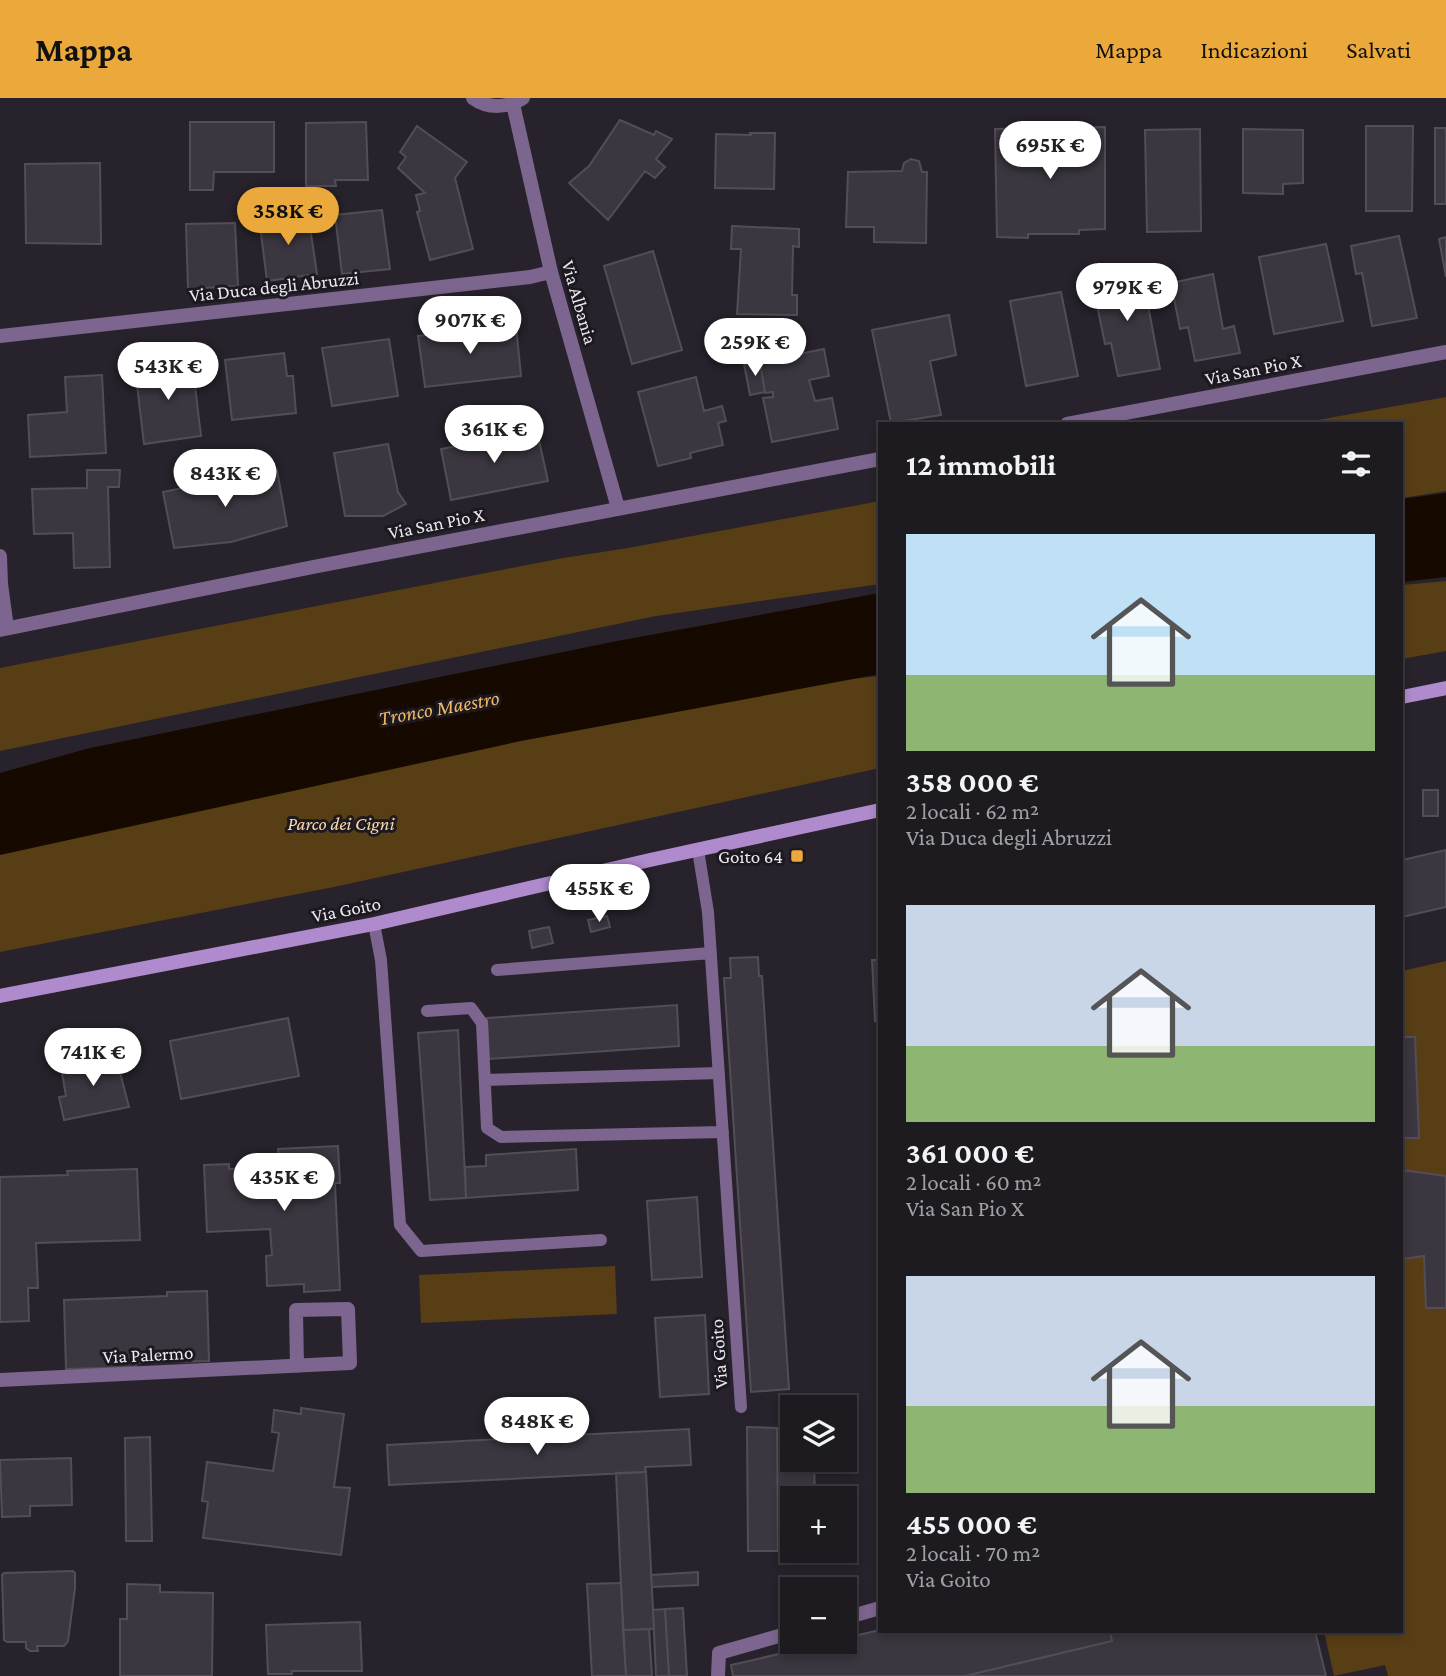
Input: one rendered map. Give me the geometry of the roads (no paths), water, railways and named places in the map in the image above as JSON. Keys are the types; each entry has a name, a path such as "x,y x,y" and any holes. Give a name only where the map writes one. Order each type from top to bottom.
{"main road":[{"path":"1403,697 1446,688"},
{"name":"Via Goito","path":"0,996 374,924 878,810"}],"street":[{"path":"473,98 493,106 518,101"},
{"name":"Via Albania","path":"518,101 551,272 618,509"},
{"name":"Via Duca degli Abruzzi","path":"0,335 530,277 551,272"},
{"name":"Via San Pio X","path":"1078,422 1446,352"},
{"name":"Via San Pio X","path":"4,629 313,566 878,459"},
{"path":"0,556 4,629"},
{"name":"Via Palermo","path":"0,1380 297,1366 351,1363 348,1309 296,1310 297,1366"},
{"path":"857,1615 878,1609"},
{"path":"718,1676 719,1653 780,1636"}],"lane":[{"name":"Via Goito","path":"698,850 708,912 741,1407"},
{"path":"374,924 381,960 400,1225 421,1251 601,1240"},
{"path":"498,970 711,953"},
{"path":"427,1011 471,1008 482,1023 488,1128 500,1137 723,1132"},
{"path":"485,1080 719,1073"}],"water":[{"path":"1446,493 1446,577 1403,582 1403,499"},
{"name":"Tronco Maestro","path":"878,593 878,674 521,741 0,855 0,773 90,748 617,641"}],"place":[{"name":"Goito 64","path":"797,856"}],"park label":[{"name":"Parco dei Cigni","path":"341,823"}]}
